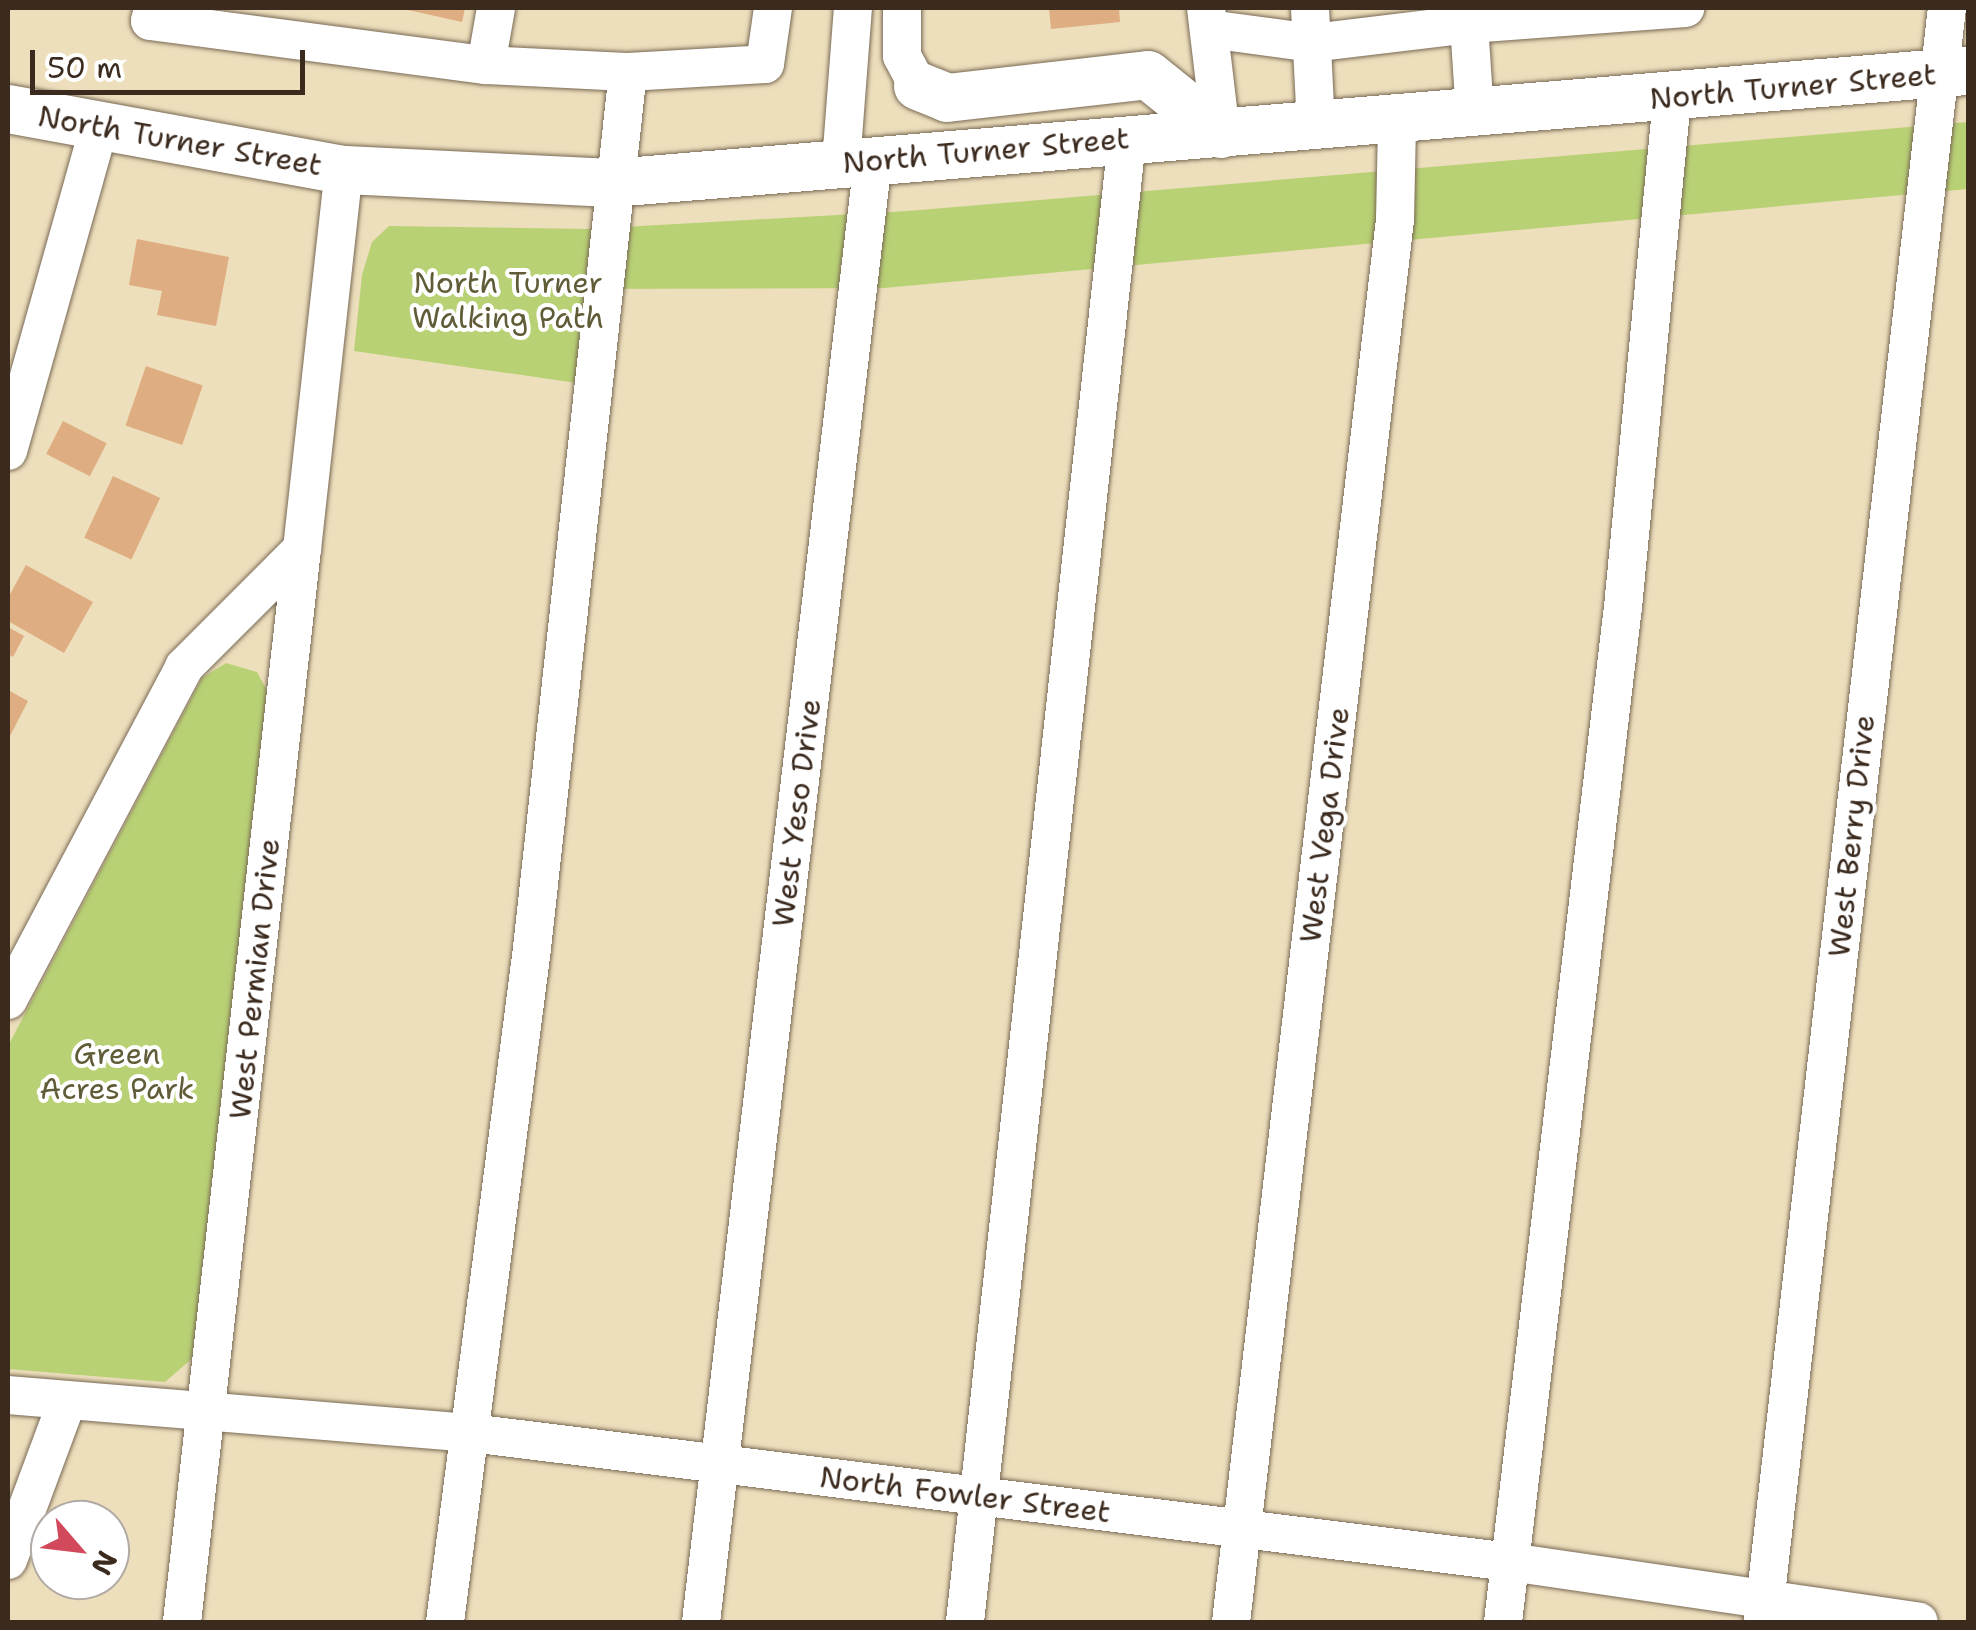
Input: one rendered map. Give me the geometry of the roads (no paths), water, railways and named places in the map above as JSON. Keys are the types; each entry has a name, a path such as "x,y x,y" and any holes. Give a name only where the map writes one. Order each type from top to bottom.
{"main road":[{"name":"North Turner Street","path":"8,109 98,130 344,170 613,182 1672,99 1957,72"},
{"path":"918,86 947,98 1148,75 1221,134"}],"street":[{"path":"153,8 150,21 189,17 486,65 628,72 765,64 772,8"},
{"path":"486,65 496,8"},
{"name":"West Yeso Drive","path":"702,1622 857,162 853,8"},
{"path":"902,8 902,56 918,86"},
{"path":"1221,134 1208,18 1311,25 1685,8"},
{"name":"West Berry Drive","path":"1765,1611 1957,72 1947,8"},
{"path":"1473,16 1475,115"},
{"path":"1311,25 1316,127"},
{"path":"445,1622 459,1466 471,1433 628,72"},
{"path":"1503,1622 1623,607 1672,99"},
{"name":"West Vega Drive","path":"1232,1622 1395,220 1397,121"},
{"path":"8,451 98,130"},
{"path":"966,1622 1127,140"},
{"name":"West Permian Drive","path":"182,1622 209,1409 344,170"},
{"path":"8,1000 188,662 302,549"},
{"name":"North Fowler Street","path":"8,1395 471,1433 1510,1562 1765,1611 1919,1622"},
{"path":"8,1560 67,1401"}],"park label":[{"name":"North Turner Walking Path","path":"508,300"},
{"name":"Green Acres Park","path":"117,1071"}]}
